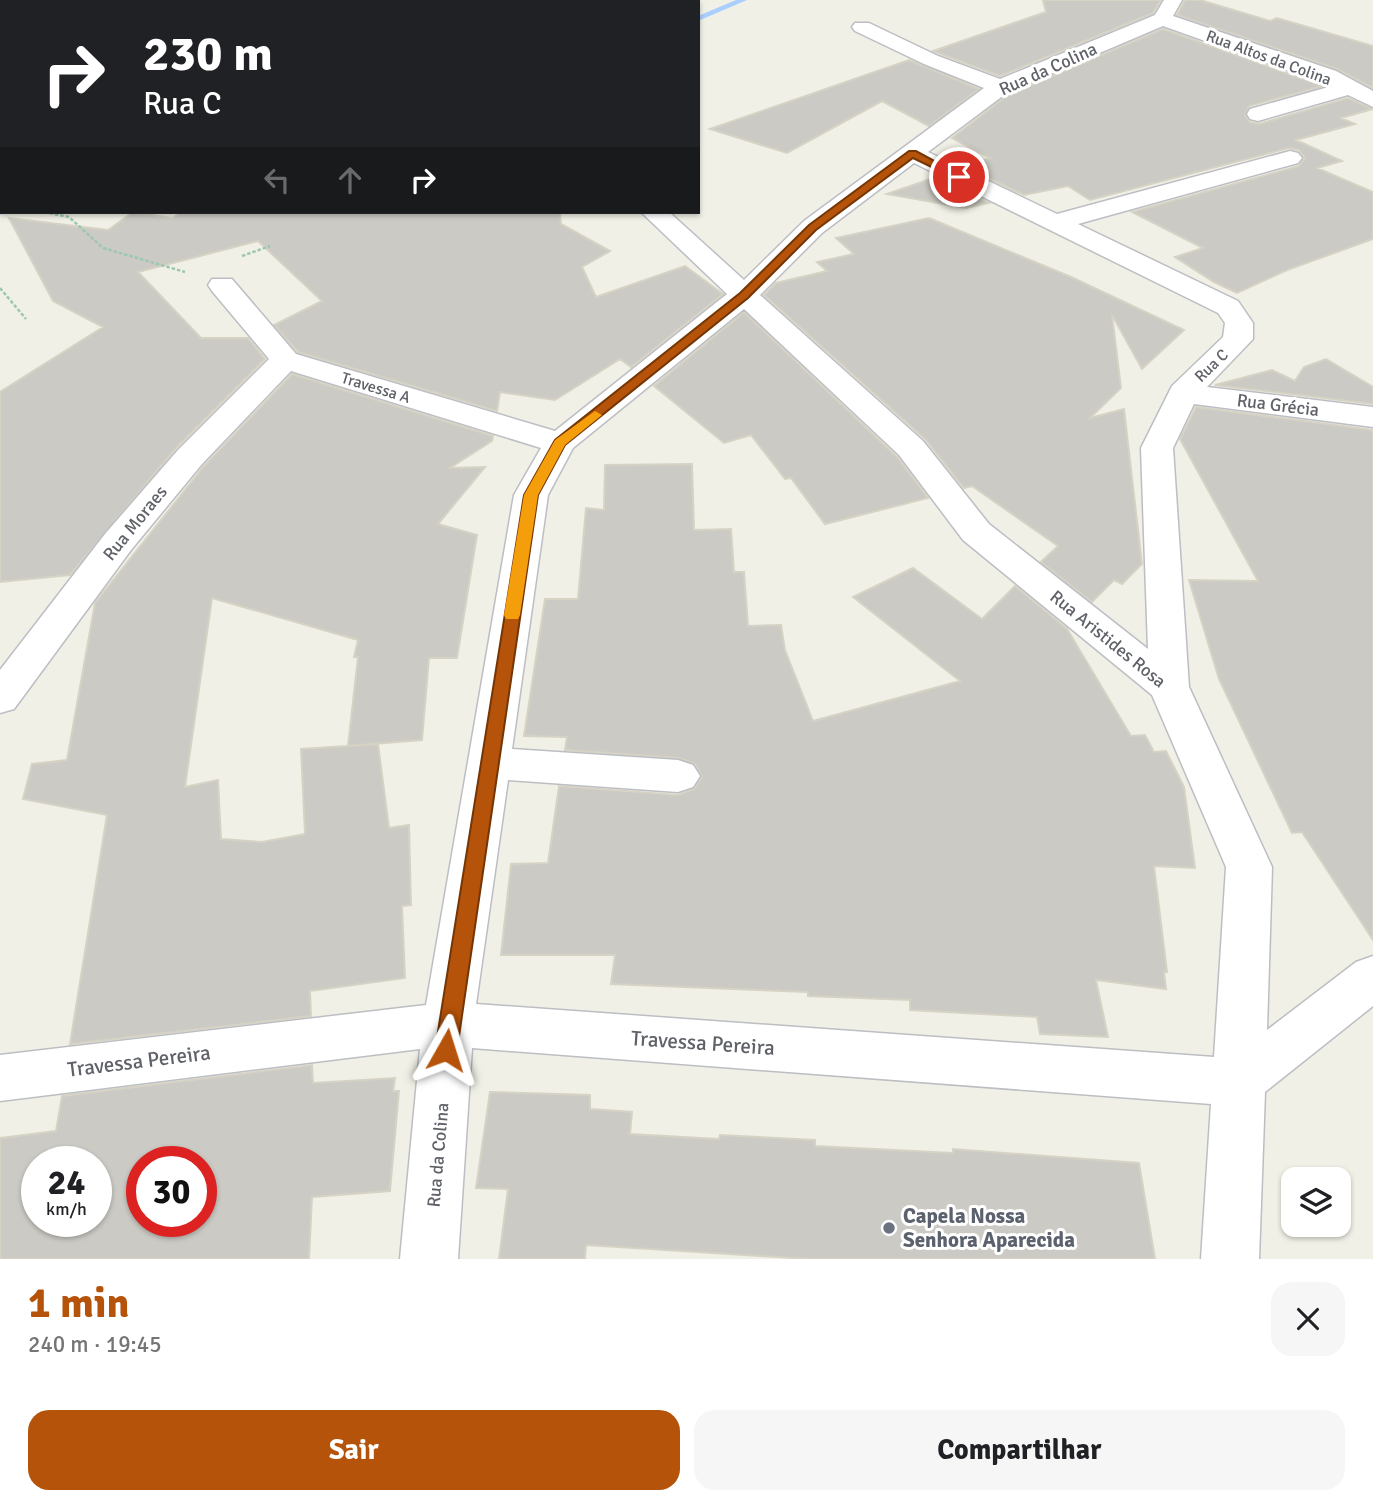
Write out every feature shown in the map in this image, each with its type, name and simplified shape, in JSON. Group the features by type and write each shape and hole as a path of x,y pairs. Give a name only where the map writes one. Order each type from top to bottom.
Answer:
{"street":[{"name":"Rua da Colina","path":"429,1259 448,1024 531,495 560,443 744,295 813,228 1000,87 1168,10"},
{"name":"Rua Altos da Colina","path":"1168,10 1328,76 1373,100"},
{"path":"862,27 931,60 1000,87"},
{"path":"1258,114 1350,88"},
{"name":"Rua C","path":"912,153 1228,307 1239,323 1238,340 1183,393 1157,448 1169,687"},
{"path":"1053,223 1290,158"},
{"name":"Rua Aristides Rosa","path":"656,214 911,448 976,532 1169,687 1250,867 1230,1259"},
{"path":"222,285 285,359"},
{"name":"Travessa A","path":"285,359 560,443"},
{"name":"Rua Moraes","path":"0,699 118,542 190,457 285,359"},
{"name":"Rua Grécia","path":"1183,393 1373,417"},
{"path":"489,763 678,776"},
{"path":"1238,1082 1373,978"},
{"name":"Travessa Pereira","path":"0,1078 448,1024 1238,1082"}],"path":[{"path":"54,214 69,217 103,248 222,285"},
{"path":"0,288 26,318"}],"building":[{"path":"1043,0 1161,0 1153,13 1000,76 933,51 1046,12"},
{"path":"1185,0 1200,0 1270,21 1277,18 1373,46 1373,88 1337,69 1177,15"},
{"path":"1163,29 1323,86 1249,106 1245,115 1249,122 1259,124 1348,98 1373,109 1341,118 1355,124 1296,140 1342,161 1317,168 1373,192 1373,239 1287,270 1237,293 1175,257 1203,248 1132,212 1299,166 1305,158 1299,150 1289,148 1090,200 1068,186 1024,195 965,167 990,158 952,138 1009,94"},
{"path":"909,60 979,89 929,126 882,101 787,153 710,129"},
{"path":"936,177 989,203 966,208 887,194"},
{"path":"130,214 172,218 179,214 560,214 561,224 610,251 582,267 596,297 685,266 723,294 631,367 620,359 555,400 500,392 497,411 298,352 274,325 322,301 258,241 138,272 201,338 248,338 265,359 176,448 70,575 0,582 0,392 103,327 53,301 9,218 108,230"},
{"path":"929,218 1071,277 1184,330 1142,369 1112,315 1121,388 1090,418 1124,409 1142,564 1122,584 1114,580 1092,602 1041,562 1058,546 972,486 964,488 925,439 764,295 776,283 827,271 817,262 854,254 836,238"},
{"path":"744,312 897,457 928,498 825,524 791,478 785,479 751,435 724,443 654,386"},
{"path":"1326,359 1373,387 1373,404 1215,385 1272,370 1295,381 1304,367"},
{"path":"292,374 493,436 492,441 450,468 485,467 438,524 477,535 457,658 429,658 422,740 351,746 378,744 389,828 409,825 411,905 402,906 405,978 310,991 311,1016 70,1044 107,815 23,799 32,764 67,760 95,603 204,466","holes":["212,598 358,640 354,657 358,657 348,746 301,749 305,834 262,842 221,839 218,780 185,787"]},
{"path":"1196,407 1373,430 1373,940 1302,832 1292,833 1219,679 1189,580 1258,581 1180,439"},
{"path":"692,464 694,530 731,529 734,572 744,572 748,626 781,625 785,650 813,721 960,681 853,597 913,568 982,619 1015,586 1067,629 1131,736 1145,735 1154,752 1166,751 1184,787 1195,868 1154,866 1167,972 1164,972 1166,989 1096,980 1108,1037 1040,1034 1037,1017 910,1010 910,1000 808,996 808,992 611,984 615,955 501,955 511,864 548,863 559,786 678,795 694,789 702,777 695,764 679,758 565,750 567,737 524,736 545,599 578,599 586,508 604,510 605,465"},
{"path":"312,1065 313,1083 395,1078 393,1091 399,1091 390,1191 312,1197 309,1259 0,1259 0,1138 56,1131 62,1096"},
{"path":"490,1092 590,1095 590,1109 632,1112 630,1134 719,1139 720,1135 815,1140 815,1146 953,1153 953,1149 1139,1163 1155,1259 809,1259 586,1245 585,1259 499,1259 508,1189 476,1188"}],"waterway":[{"path":"700,18 743,0"}],"slow traffic":[{"path":"512,615 531,495 560,443 595,415"}],"place":[{"name":"Capela Nossa Senhora Aparecida","path":"889,1228"}],"route":[{"path":"446,1050 531,495 560,443 744,295 813,228 912,153 959,177"}]}
